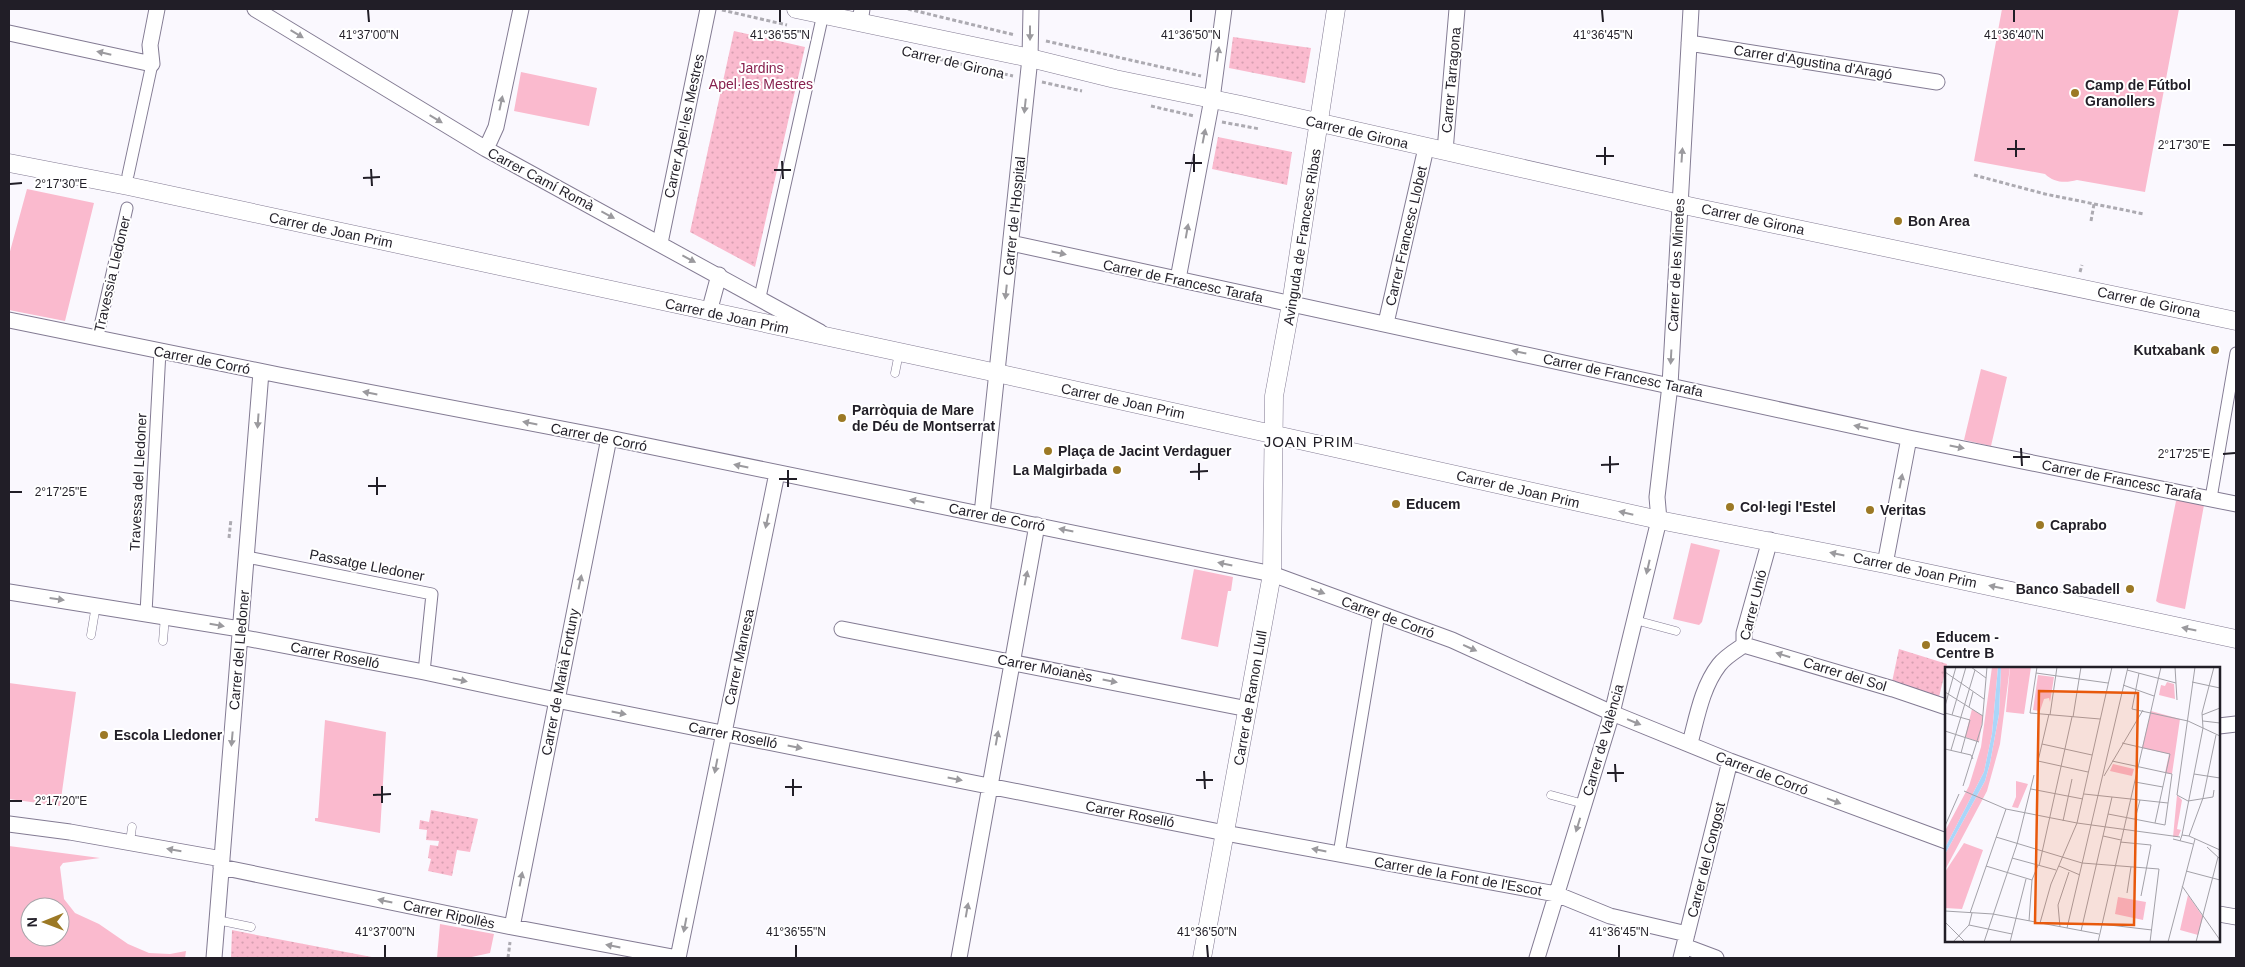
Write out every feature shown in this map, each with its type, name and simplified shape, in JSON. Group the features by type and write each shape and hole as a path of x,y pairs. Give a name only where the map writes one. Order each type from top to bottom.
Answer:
{"street":[{"path":"128,175 152,64 150,45 157,9"},
{"name":"Carrer Camí Romà","path":"256,9 486,149 760,297 832,339"},
{"path":"486,149 496,127 521,9"},
{"name":"Carrer Apel·les Mestres","path":"660,243 714,9"},
{"name":"Carrer de Girona","path":"796,9 823,14 861,15 1115,79 1270,111 1426,148 1679,203 2236,321"},
{"name":"Carrer de l'Hospital","path":"982,514 1028,79 1031,9"},
{"name":"Avinguda de Francesc Ribas","path":"1275,435 1274,396 1320,123 1336,9"},
{"name":"Carrer Tarragona","path":"1446,152 1457,9"},
{"name":"Carrer de les Minetes","path":"1659,520 1657,497 1670,385 1691,9"},
{"path":"1178,280 1200,175 1212,99 1220,10"},
{"path":"760,297 823,14"},
{"path":"9,34 152,64"},
{"name":"Carrer d'Agustina d'Aragó","path":"1689,43 1937,82"},
{"name":"Carrer Francesc Llobet","path":"1386,323 1426,148"},
{"name":"Carrer de Joan Prim","path":"9,163 128,186 832,339 998,373 1659,520 1770,540 2236,639"},
{"name":"Travessia Lledoner","path":"97,339 127,208"},
{"name":"Carrer de Francesc Tarafa","path":"1011,243 1909,438 2236,504"},
{"path":"709,312 719,275"},
{"name":"Carrer de Corró","path":"9,320 261,372 609,438 1272,574 1452,640 1612,713 1690,743 1730,761 1945,841"},
{"name":"Travessa del Lledoner","path":"146,614 160,352"},
{"path":"2211,498 2236,354"},
{"name":"Carrer del Lledoner","path":"214,958 261,372"},
{"name":"Carrer de Ramon Llull","path":"1202,958 1272,574 1275,435"},
{"name":"Carrer de Marià Fortuny","path":"512,927 609,438"},
{"path":"1885,564 1909,438"},
{"name":"Carrer Manresa","path":"678,958 777,473"},
{"name":"Carrer de València","path":"1537,958 1612,713 1659,520"},
{"path":"959,958 1036,525"},
{"name":"Carrer Unió","path":"1690,743 1699,707 1712,676 1719,664 1744,645 1744,633 1770,540"},
{"name":"Passatge Lledoner","path":"247,558 432,594 424,672"},
{"name":"Carrer Roselló","path":"9,592 165,616 556,700 1225,833"},
{"path":"1339,854 1380,614"},
{"name":"Carrer Moianès","path":"842,629 1248,709"},
{"name":"Carrer del Sol","path":"1744,645 1759,648 1945,707"},
{"path":"2220,726 2236,724"},
{"name":"Carrer del Congost","path":"1684,946 1730,761"},
{"name":"Carrer Ripollès","path":"9,824 130,842 512,927 678,958"},
{"name":"Carrer de la Font de l'Escot","path":"1225,833 1556,894 1716,958"},
{"path":"2220,914 2236,917"}],"lane":[{"path":"895,373 899,352"},
{"path":"91,635 96,605"},
{"path":"163,641 165,616"},
{"path":"1635,620 1676,631"},
{"path":"1550,795 1584,804"},
{"path":"130,842 132,827"},
{"path":"217,920 251,927"}],"path":[{"path":"714,9 792,26"},
{"path":"908,9 1214,79"},
{"name":"Carrer de Girona","path":"931,57 1091,93"},
{"path":"1148,105 1260,129 1270,111"},
{"path":"1974,175 2045,194 2144,214"},
{"path":"2091,221 2094,204"}],"green space":[{"name":"Camp de Fútbol Granollers","path":"2002,9 2179,9 2145,192 2077,180 2060,182 2045,174 1974,161"},
{"name":"Jardins Apel·les Mestres","path":"734,31 805,47 755,267 690,232"},
{"path":"1233,37 1311,48 1305,83 1229,68"},
{"path":"521,72 597,88 589,126 514,111"},
{"path":"1218,137 1292,152 1287,185 1212,169"},
{"path":"27,189 94,203 65,321 9,310 9,255"},
{"path":"1981,369 2007,377 1991,446 1964,440"},
{"path":"2176,501 2204,505 2185,609 2156,601"},
{"path":"1691,543 1720,550 1702,622 1699,625 1673,619"},
{"path":"1194,569 1233,577 1231,591 1228,591 1218,647 1181,639"},
{"path":"1899,649 1947,664 1939,697 1892,682"},
{"path":"9,683 76,692 60,806 9,799"},
{"path":"325,720 386,732 380,833 315,821 315,818 318,818"},
{"path":"431,810 478,819 470,852 457,850 452,876 428,871 431,859 428,858 430,845 438,846 439,841 426,840 427,830 419,829 420,820 429,822"},
{"path":"9,846 100,858 63,863 60,867 64,897 20,897 20,947 70,947 70,907 75,913 99,924 128,944 149,953 170,954 186,951 185,958 9,958"},
{"path":"440,924 494,934 490,953 467,958 437,958"},
{"path":"232,930 252,934 377,958 231,958"}],"place":[{"name":"Camp de Fútbol Granollers","path":"2075,93"},
{"name":"Bon Area","path":"1898,221"},
{"name":"Kutxabank","path":"2215,350"},
{"name":"Parròquia de Mare de Déu de Montserrat","path":"842,418"},
{"name":"Plaça de Jacint Verdaguer","path":"1048,451"},
{"name":"La Malgirbada","path":"1117,470"},
{"name":"Educem","path":"1396,504"},
{"name":"Col·legi l'Estel","path":"1730,507"},
{"name":"Veritas","path":"1870,510"},
{"name":"Caprabo","path":"2040,525"},
{"name":"Banco Sabadell","path":"2130,589"},
{"name":"Educem - Centre B","path":"1926,645"},
{"name":"Escola Lledoner","path":"104,735"}],"district":[{"name":"JOAN PRIM","path":"1309,442"}]}
